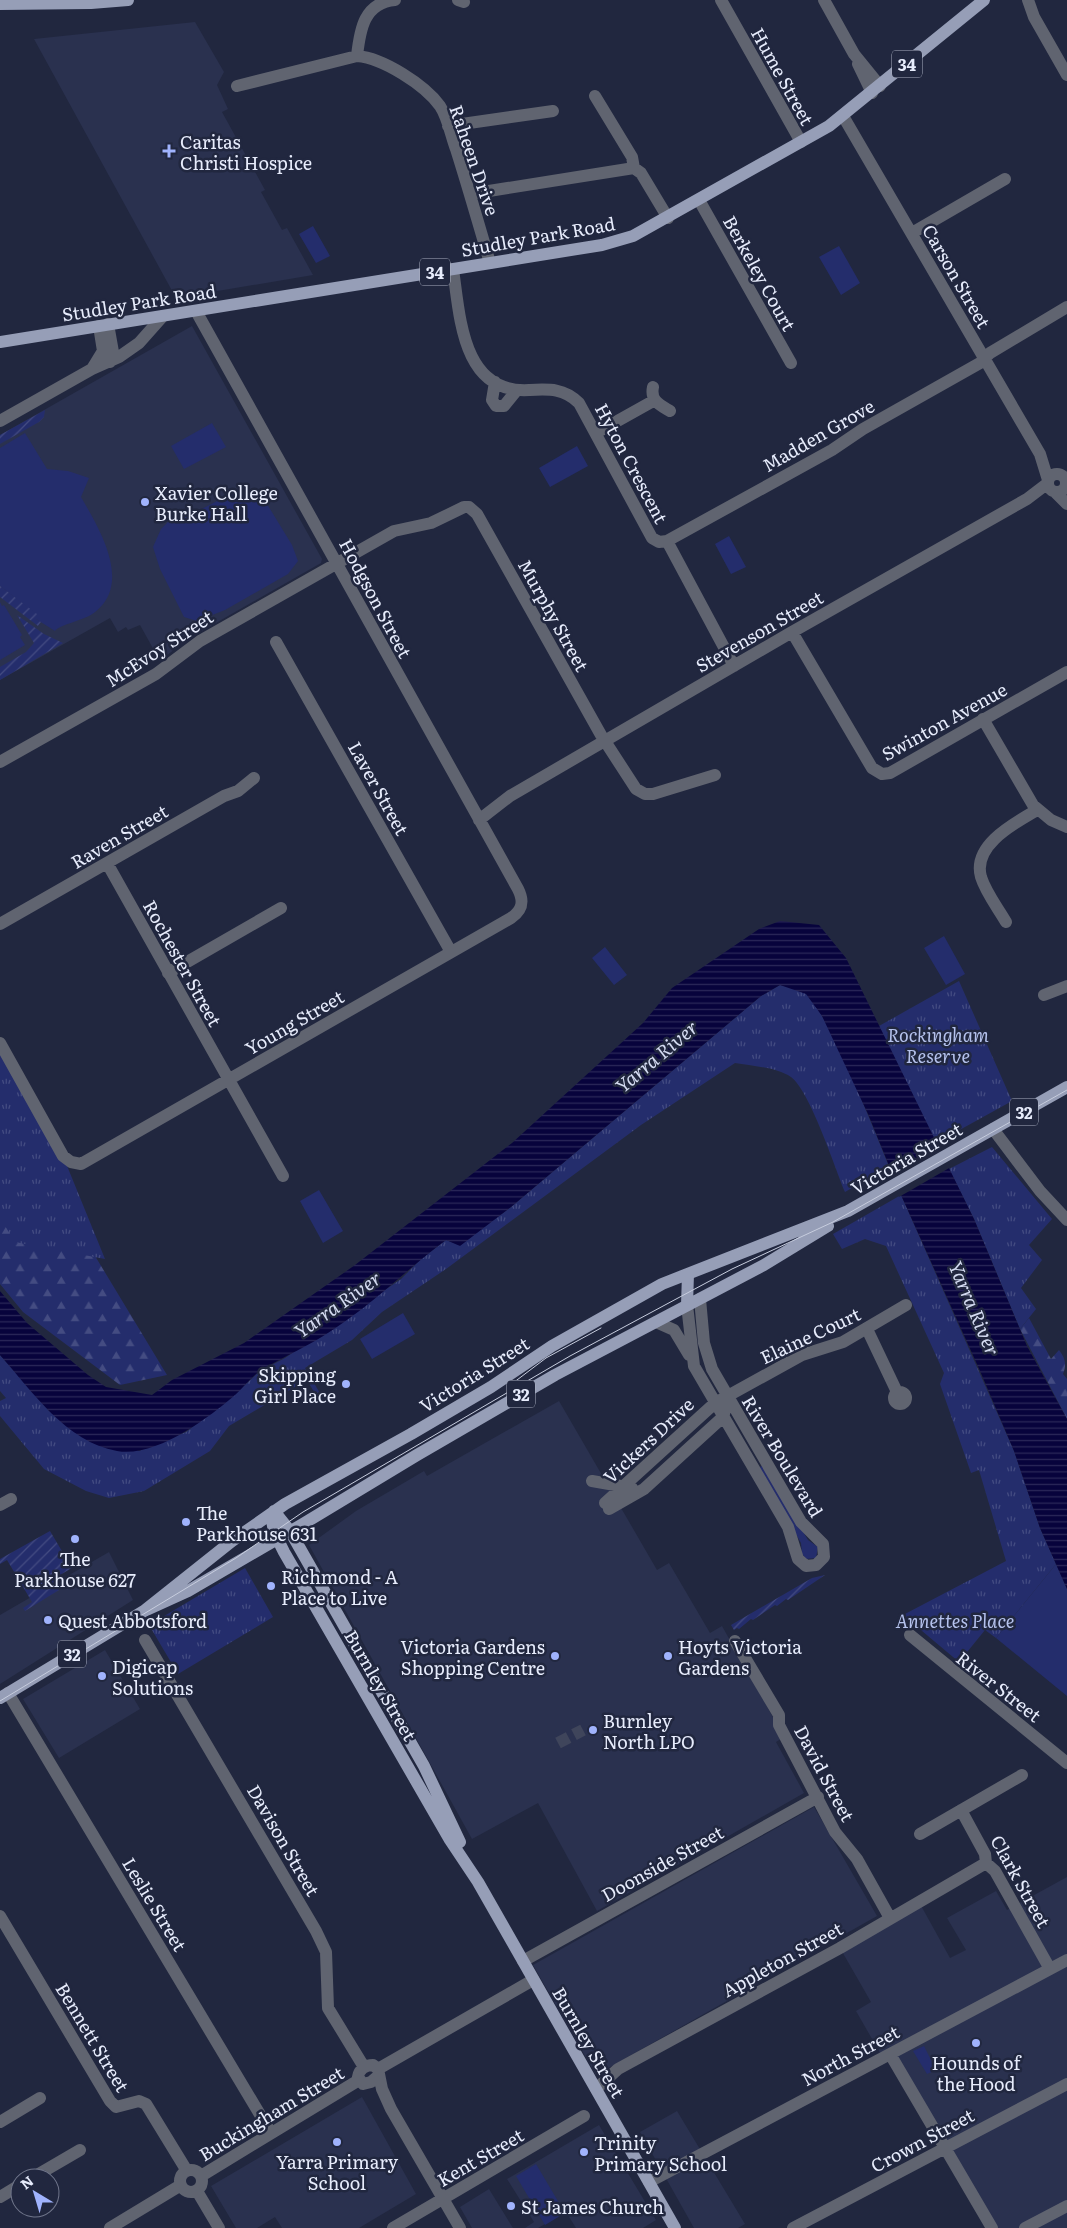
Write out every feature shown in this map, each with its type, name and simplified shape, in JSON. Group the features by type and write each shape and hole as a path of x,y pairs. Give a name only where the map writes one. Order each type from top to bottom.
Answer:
{"main road":[{"path":"0,4 91,3 128,0"},
{"name":"Studley Park Road","path":"0,342 617,241 668,218 842,116 984,0"},
{"name":"32","path":"993,1129 1067,1087"},
{"name":"Victoria Street","path":"4,1695 144,1612 188,1591 555,1375 700,1299 813,1236 848,1211 993,1129"},
{"name":"Victoria Street","path":"144,1612 273,1512 485,1391 552,1346 642,1294 848,1211"},
{"path":"694,1272 700,1299"},
{"path":"688,1305 690,1284 694,1272"},
{"name":"Burnley Street","path":"273,1512 290,1531 424,1766 473,1874"},
{"name":"Burnley Street","path":"273,1512 277,1538 450,1840 473,1874 534,1980 649,2182 672,2227"},
{"path":"349,1666 364,1659"},
{"path":"412,1773 424,1766"}],"street":[{"path":"357,56 363,21 367,14 382,2 395,0"},
{"name":"Hume Street","path":"721,0 800,142"},
{"path":"824,0 854,54 863,77 876,89"},
{"path":"1021,0 1034,17 1067,75"},
{"path":"1028,0 1034,17"},
{"name":"Raheen Drive","path":"237,86 357,56 377,60 421,88 440,107 448,126 490,263"},
{"path":"596,96 632,157 634,168 641,173 668,218"},
{"path":"448,126 553,111"},
{"name":"Carson Street","path":"842,116 1040,454 1060,483 1067,504"},
{"path":"470,194 634,168"},
{"path":"912,233 1005,179"},
{"name":"Berkeley Court","path":"699,200 790,363"},
{"name":"Hyton Crescent","path":"453,269 466,346 480,369 495,382 517,390 550,389 567,393 579,403 652,538 659,542 667,541 734,666"},
{"name":"Madden Grove","path":"667,541 832,450 1067,307"},
{"name":"Hodgson Street","path":"196,310 518,889 522,903"},
{"path":"0,421 92,369 110,362 140,343 163,316"},
{"path":"104,325 113,352 110,362"},
{"path":"92,369 103,351 104,325"},
{"path":"495,382 492,400 496,406 504,406 517,390"},
{"path":"596,432 654,394 670,411"},
{"name":"Stevenson Street","path":"476,815 792,632 1027,499 1060,483"},
{"name":"McEvoy Street","path":"0,762 156,674 200,641 336,562 399,528 425,525 461,507 469,507"},
{"name":"Murphy Street","path":"469,507 480,520 636,789 645,794 658,793 715,775"},
{"name":"Swinton Avenue","path":"792,632 872,768 878,773 890,773 1067,672"},
{"name":"Laver Street","path":"276,642 451,952"},
{"path":"983,719 1037,810 1051,820 1067,827"},
{"name":"Raven Street","path":"0,924 224,796 238,790 254,778"},
{"path":"1006,922 983,882 980,871 982,863 994,840 1037,810"},
{"name":"Rochester Street","path":"107,863 283,1176"},
{"name":"Young Street","path":"0,1043 63,1156 76,1164 86,1161 228,1081 515,915 522,903"},
{"path":"168,973 281,908"},
{"path":"1044,995 1067,986"},
{"path":"993,1129 1040,1191 1067,1220"},
{"name":"River Boulevard","path":"700,1299 706,1355 728,1396 740,1433 755,1458 802,1525 823,1544 824,1555 818,1564 808,1566 800,1562 788,1526 755,1458"},
{"name":"River Boulevard","path":"688,1305 694,1366"},
{"name":"Elaine Court","path":"715,1403 806,1353 839,1344 906,1305"},
{"name":"River Boulevard","path":"656,1322 669,1326 676,1332 723,1417 740,1433"},
{"path":"867,1329 897,1392"},
{"path":"723,1417 728,1396"},
{"name":"Vickers Drive","path":"715,1403 607,1506 643,1490 723,1417"},
{"path":"660,1454 671,1464"},
{"path":"592,1481 634,1488 647,1478 657,1477"},
{"path":"0,1505 11,1499"},
{"name":"River Street","path":"910,1635 1067,1763"},
{"name":"Davison Street","path":"145,1640 316,1930 326,1952 328,2008 364,2067"},
{"name":"David Street","path":"735,1641 779,1715 779,1725 835,1832 857,1859 890,1918"},
{"name":"Leslie Street","path":"4,1695 272,2133"},
{"path":"920,1834 1022,1775"},
{"name":"Doonside Street","path":"523,1961 818,1797"},
{"name":"Clark Street","path":"961,1810 985,1854 986,1863 995,1871 1050,1969"},
{"name":"Appleton Street","path":"596,2089 618,2069 986,1863"},
{"name":"Bennett Street","path":"0,1916 110,2101 116,2107 139,2102 146,2104 187,2171"},
{"name":"North Street","path":"649,2182 1067,1960"},
{"path":"378,2072 534,1980"},
{"path":"890,2054 992,2228"},
{"path":"405,2139 358,2074 364,2067 373,2065 378,2072 385,2098 453,2228"},
{"name":"Buckingham Street","path":"201,2176 378,2072"},
{"name":"Crown Street","path":"793,2228 1067,2084"},
{"path":"0,2122 40,2098"},
{"name":"Kent Street","path":"393,2228 584,2116"},
{"path":"49,2168 80,2150"},
{"path":"187,2171 196,2171 201,2176 202,2186 197,2191 188,2192 181,2185 182,2176 187,2171"},
{"path":"110,2228 181,2185"},
{"path":"197,2191 219,2228"},
{"path":"440,2200 460,2228"},
{"path":"1025,2228 1067,2206"}],"shaded area":[{"name":"Caritas Christi Hospice","path":"195,22 224,72 217,85 228,109 222,112 265,190 261,192 282,230 287,228 313,275 176,298 34,39"},
{"name":"Xavier College Burke Hall","path":"192,326 322,559 321,563 186,640 160,661 140,625 128,630 126,627 118,632 110,618 0,680 0,435"},
{"name":"Victoria Gardens Shopping Centre","path":"559,1401 657,1570 669,1563 710,1633 722,1626 784,1737 776,1742 804,1793 597,1911 538,1803 472,1839 309,1545 356,1511 424,1471 427,1476"},
{"path":"109,1552 133,1600 0,1684 0,1615"},
{"path":"105,1650 140,1709 59,1758 23,1699"},
{"path":"814,1807 877,1916 596,2075 533,1965"},
{"path":"1067,1877 1067,2228 992,2228 891,2054 883,2058 856,2011 871,2002 840,1948 919,1902 950,1958 966,1950 947,1918 996,1891 1007,1910"},
{"name":"Yarra Primary School","path":"362,2097 416,2194 359,2228 282,2228 275,2217 257,2228 236,2228 211,2186"},
{"path":"677,2111 745,2224 738,2228 694,2228 640,2132"},
{"name":"Trinity Primary School","path":"599,2125 656,2220 643,2228 576,2228 566,2212 538,2228 525,2228 534,2222 507,2179"},
{"path":"489,2189 513,2228 472,2228 460,2207"}],"green space":[{"path":"313,226 330,256 316,263 299,234"},
{"path":"839,246 860,283 841,295 819,257"},
{"path":"45,410 44,417 39,422 0,444 0,435"},
{"path":"212,423 226,447 184,469 171,446"},
{"path":"25,433 47,469 68,471 89,478 81,497 97,526 110,558 112,575 110,590 103,604 89,616 55,631 36,619 36,614 0,586 0,448"},
{"path":"577,446 588,466 550,487 539,468"},
{"path":"239,490 267,504 292,545 298,561 288,574 225,610 197,621 184,617 160,569 153,547 161,529 168,522 184,518"},
{"path":"729,536 746,567 731,574 715,544"},
{"path":"0,586 37,614 36,619 41,622 38,626 0,597"},
{"path":"0,602 2,606 4,605 22,635 20,637 25,645 0,660"},
{"path":"17,615 44,634 63,643 0,680 0,667 26,652 34,643"},
{"path":"944,936 965,974 946,985 924,948"},
{"path":"605,947 627,975 614,985 592,958"},
{"name":"Rockingham Reserve","path":"959,981 1012,1101 936,1143 879,1026"},
{"path":"780,985 805,993 814,1003 838,1046 889,1166 845,1192 814,1113 798,1085 791,1077 778,1071 735,1063 641,1125 446,1269 382,1312 352,1340 305,1368 324,1400 320,1402 307,1380 229,1426 210,1451 144,1491 109,1498 86,1491 44,1469 0,1416 0,1401 6,1398 0,1391 0,1355 49,1411 139,1451 186,1432 233,1396 260,1371 285,1358 401,1279 421,1259 446,1240 460,1245 511,1207 761,996"},
{"path":"0,1043 63,1156 105,1259 15,1242 0,1218"},
{"path":"0,1078 89,1246 167,1375 120,1385 23,1312 0,1284"},
{"path":"992,1147 1052,1219 1029,1245 1042,1260 1021,1288 1036,1309 1020,1329 974,1219 949,1169"},
{"path":"319,1190 343,1231 323,1243 300,1201"},
{"name":"Annettes Place","path":"901,1195 1014,1451 1040,1528 1056,1564 996,1638 985,1630 959,1662 903,1615 1006,1561 979,1470 971,1473 940,1384 944,1373 886,1246 865,1239 842,1249 833,1234"},
{"path":"403,1313 415,1334 372,1359 360,1339"},
{"path":"1029,1318 1051,1359 1059,1350 1064,1358 1065,1367 1063,1374 1067,1379 1067,1419 1020,1329"},
{"path":"761,1466 764,1467 808,1540 818,1547 816,1558 806,1559 802,1554 801,1543 759,1470"},
{"path":"50,1531 72,1568 53,1579 59,1590 25,1611 23,1608 32,1602 7,1560 0,1564 0,1559"},
{"path":"1056,1564 1067,1589 1067,1696 996,1638"},
{"path":"245,1568 273,1617 178,1674 149,1625"},
{"path":"825,1575 788,1600 786,1599 777,1606 775,1605 753,1620 751,1619 739,1629 734,1630 731,1625 812,1578"},
{"path":"924,2046 936,2070 927,2074 913,2051"},
{"path":"536,2164 565,2213 545,2225 516,2176"}],"water":[{"name":"Yarra River","path":"780,921 819,925 846,958 974,1219 1027,1346 1067,1419 1067,1589 1040,1528 1014,1451 980,1371 901,1195 868,1114 822,1016 806,994 780,985 761,996 511,1207 460,1246 446,1240 349,1319 325,1335 261,1370 234,1396 210,1415 164,1443 132,1452 117,1451 99,1446 82,1437 51,1413 0,1355 0,1291 27,1323 88,1375 106,1387 152,1395 172,1380 244,1343 355,1265 512,1143 643,1023 672,988 759,929"}],"pier":[{"path":"939,1145 951,1167 899,1197 889,1173"}],"tunnel":[{"path":"558,1743 583,1730"}],"tram line":[{"path":"0,1701 236,1558 303,1512 570,1356 732,1269 833,1222 1067,1090"},
{"path":"513,1383 546,1358 601,1328"}],"place":[{"name":"Caritas Christi Hospice","path":"169,151"},
{"name":"Xavier College Burke Hall","path":"145,502"},
{"name":"Skipping Girl Place","path":"346,1384"},
{"name":"The Parkhouse 631","path":"186,1522"},
{"name":"The Parkhouse 627","path":"75,1539"},
{"name":"Richmond - A Place to Live","path":"271,1586"},
{"name":"Quest Abbotsford","path":"48,1620"},
{"name":"Victoria Gardens Shopping Centre","path":"555,1656"},
{"name":"Hoyts Victoria Gardens","path":"668,1656"},
{"name":"Digicap Solutions","path":"102,1676"},
{"name":"Burnley North LPO","path":"593,1730"},
{"name":"Hounds of the Hood","path":"976,2043"},
{"name":"Yarra Primary School","path":"337,2142"},
{"name":"Trinity Primary School","path":"584,2152"},
{"name":"St James Church","path":"511,2206"}]}
